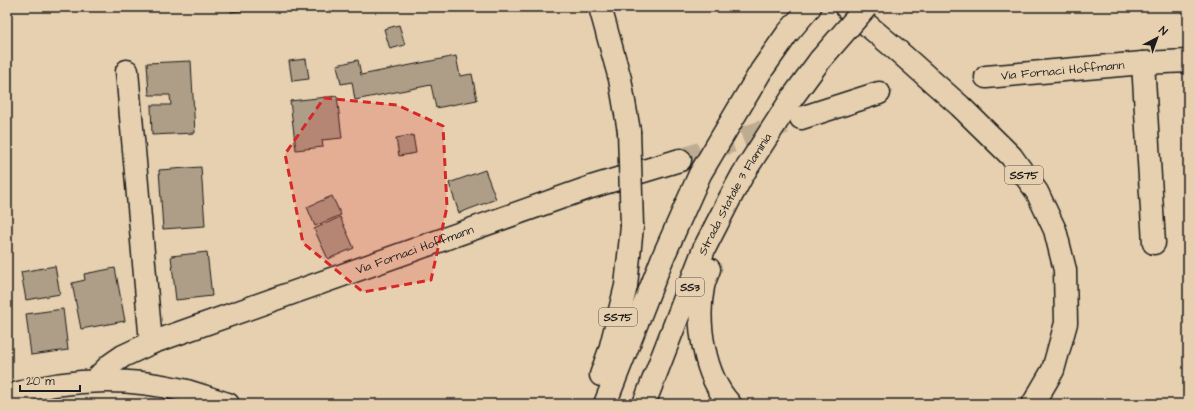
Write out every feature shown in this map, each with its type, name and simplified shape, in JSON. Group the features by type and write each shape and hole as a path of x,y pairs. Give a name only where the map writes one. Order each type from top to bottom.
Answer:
{"main road":[{"name":"SS75","path":"590,404 610,350 626,286 632,226 629,131 620,79 600,7"},
{"path":"605,404 663,257 700,174 761,72 787,34 810,7"},
{"name":"SS75","path":"846,7 960,106 1011,156 1037,192 1055,230 1066,270 1066,323 1053,370 1032,404"},
{"name":"Strada Statale 3 Flaminia","path":"644,404 704,249 743,174 792,98 820,60 866,7"},
{"name":"Via Fornaci Hoffmann","path":"986,77 1143,63 1188,61"},
{"path":"1143,63 1154,243"},
{"path":"127,71 151,343"},
{"path":"801,118 879,93"},
{"name":"Via Fornaci Hoffmann","path":"94,381 110,365 123,356 151,343 591,187 680,160"},
{"path":"730,404 723,397 707,362 700,320 703,286 736,206 743,174"},
{"path":"7,396 51,385 94,381 120,381 187,391 228,404"}],"highlighted area":[{"path":"324,98 397,105 443,126 447,207 431,280 363,292 303,243 285,154"}],"building":[{"path":"230,7 266,7 267,8 231,12"},
{"path":"399,25 405,45 390,49 384,29"},
{"path":"456,56 460,76 472,74 477,100 436,108 431,85 355,100 352,82 341,84 337,65 358,60 361,75"},
{"path":"306,59 309,79 292,81 289,61"},
{"path":"191,61 195,133 152,135 151,105 171,105 170,95 149,95 147,63"},
{"path":"337,96 342,138 322,140 323,147 296,150 290,101"},
{"path":"413,135 416,153 399,156 396,138"},
{"path":"201,167 205,226 163,229 159,170"},
{"path":"485,170 496,199 459,213 449,183"},
{"path":"332,196 341,215 315,226 307,207"},
{"path":"340,217 354,248 328,259 314,229"},
{"path":"207,252 212,296 176,300 171,256"},
{"path":"55,266 60,294 26,300 21,272"},
{"path":"115,268 125,321 81,329 72,283 85,280 84,274"},
{"path":"63,309 68,350 31,355 26,314"}],"tunnel":[{"path":"680,160 785,123"}]}
